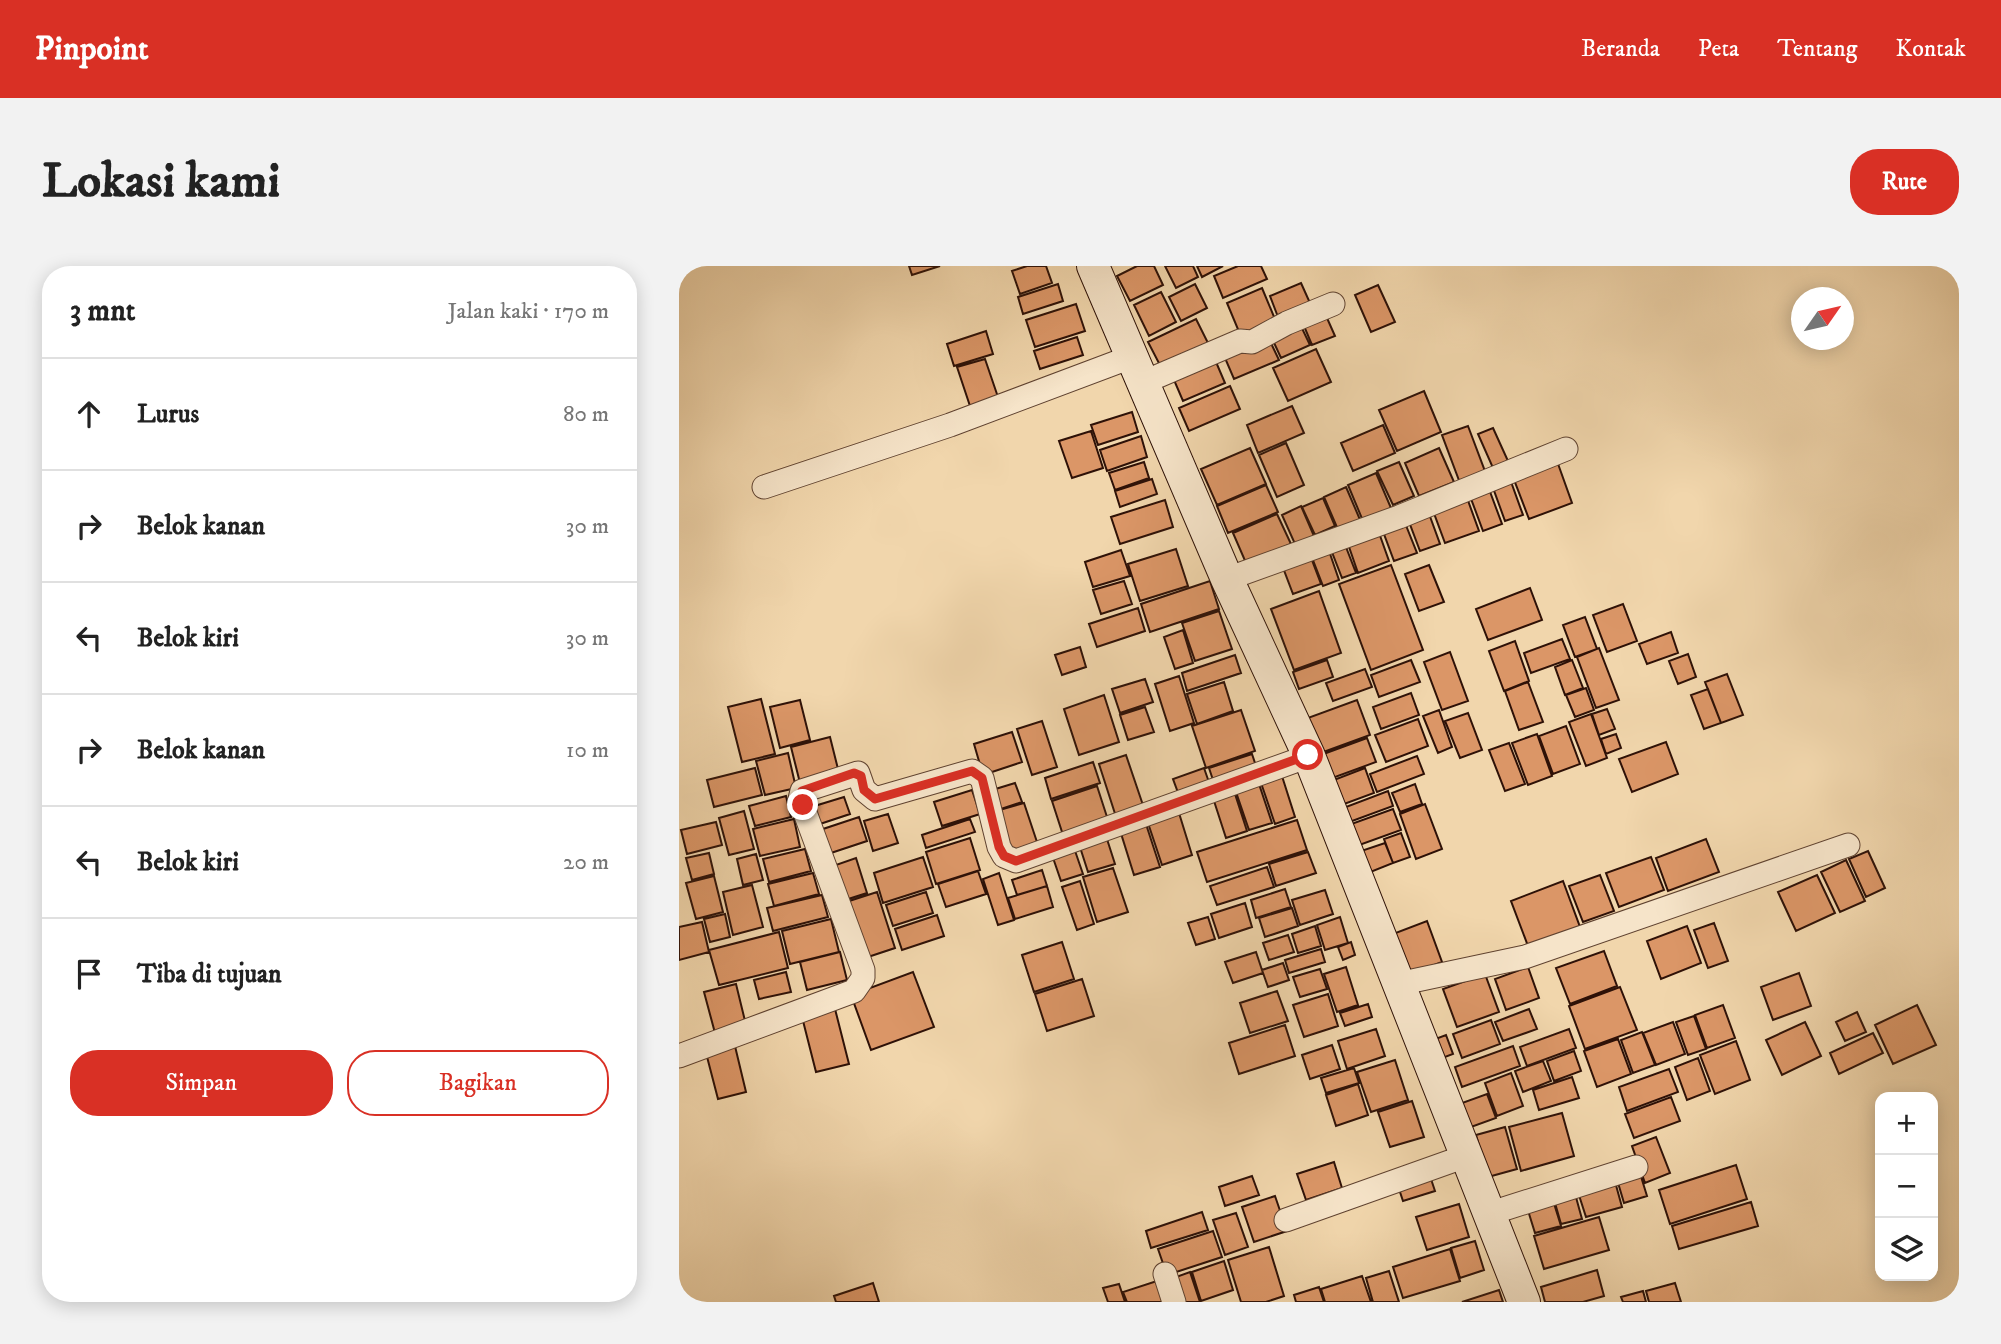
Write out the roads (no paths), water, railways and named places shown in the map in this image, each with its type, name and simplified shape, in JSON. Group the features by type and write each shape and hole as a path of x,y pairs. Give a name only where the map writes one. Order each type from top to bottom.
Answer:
{"street":[{"path":"1093,266 1227,579 1308,755 1524,1302"},
{"path":"764,486 950,425 1240,341 1252,342 1287,323 1333,304"},
{"path":"1227,579 1399,517 1566,449"},
{"path":"679,1056 854,991 863,978 863,970 800,799 802,791 857,773 864,790 875,799 972,771 982,778 999,847 1004,856 1016,861 1308,755"},
{"path":"1398,984 1525,957 1848,845"},
{"path":"1286,1220 1466,1156"},
{"path":"1488,1214 1636,1167"},
{"path":"1165,1274 1174,1302"}]}
